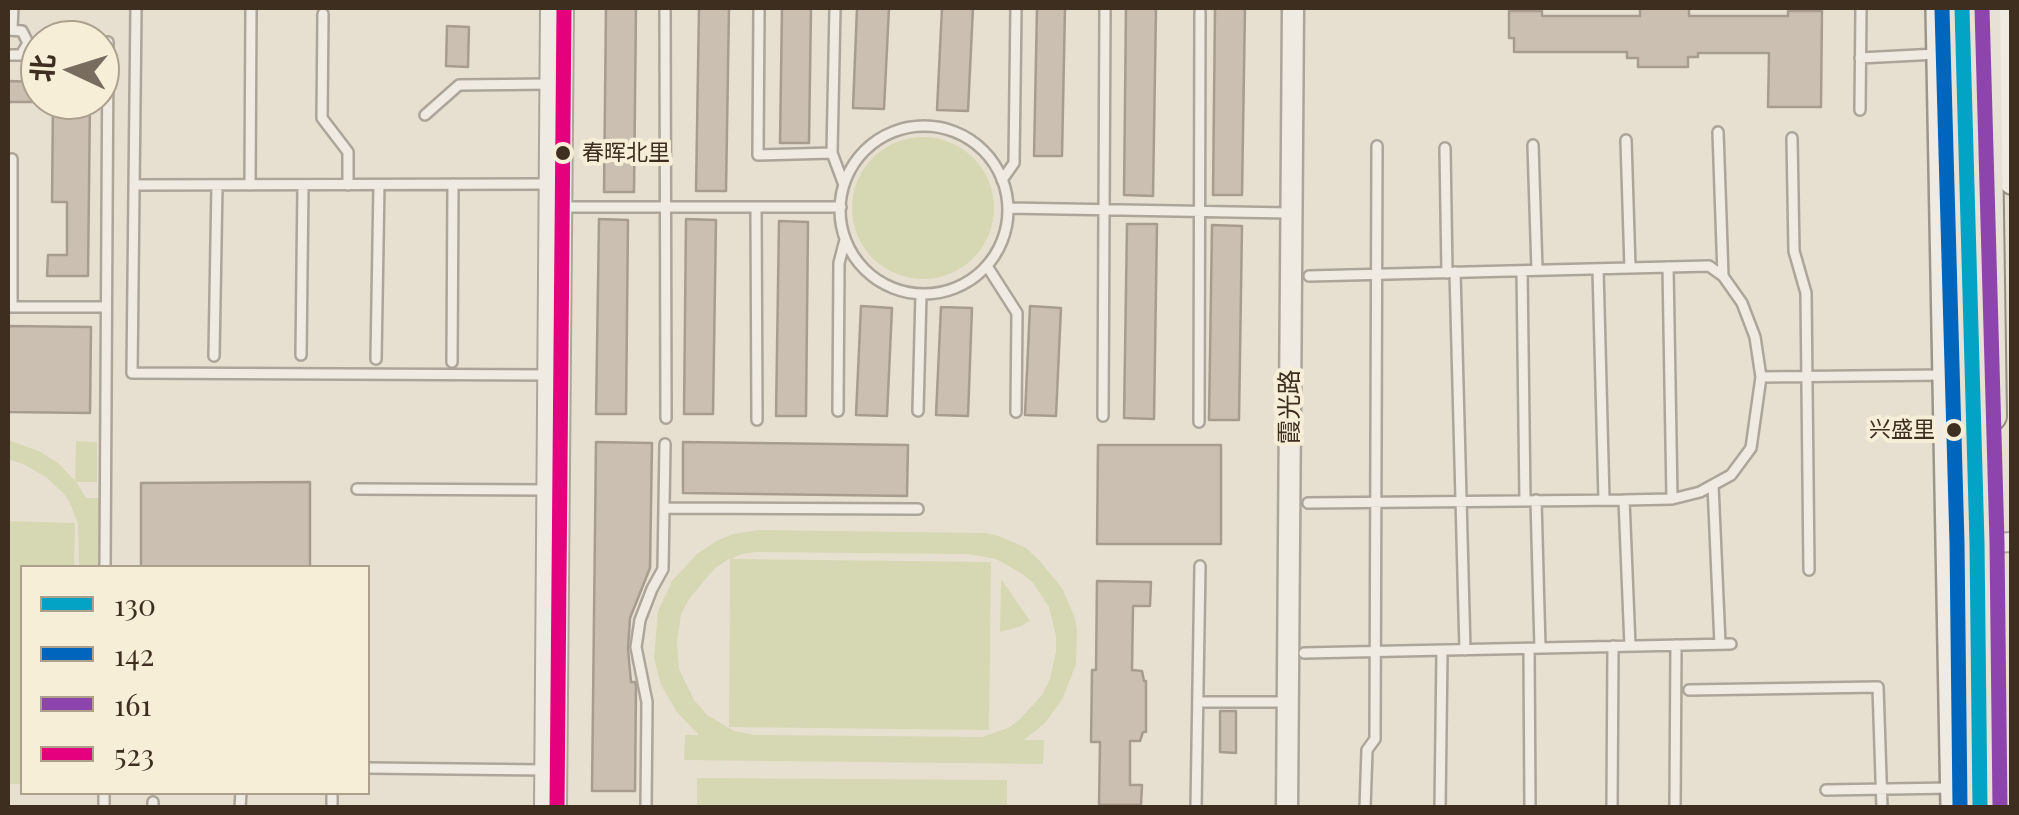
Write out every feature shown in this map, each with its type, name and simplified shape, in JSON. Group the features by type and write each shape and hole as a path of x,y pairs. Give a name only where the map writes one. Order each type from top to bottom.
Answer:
{"main road":[{"path":"1939,8 1947,375 1973,800"},
{"path":"1962,8 1977,544 1973,800"},
{"path":"1973,800 2003,542 1986,8"},
{"path":"2006,8 2012,181"}],"street":[{"path":"550,8 556,84 551,770 557,808"},
{"path":"556,84 564,8"},
{"name":"霞光路","path":"1281,8 1286,213"},
{"name":"霞光路","path":"1286,808 1282,702 1286,213 1294,8"},
{"name":"霞光路","path":"1276,808 1282,702"},
{"path":"544,808 551,770"}],"lane":[{"path":"10,29 13,8"},
{"path":"136,8 132,374 554,375"},
{"path":"250,185 251,8"},
{"path":"665,8 666,418"},
{"path":"759,8 758,155 832,153"},
{"path":"835,8 832,153 844,184"},
{"path":"1002,180 1014,163 1016,8"},
{"path":"1103,416 1105,8"},
{"path":"1860,8 1860,110"},
{"path":"1200,12 1200,422"},
{"path":"323,14 322,118 348,152 348,185"},
{"path":"1860,58 1940,54"},
{"path":"424,115 458,85 556,84"},
{"path":"104,565 107,120"},
{"path":"838,411 839,263 845,240 841,207 844,184 856,161 875,142 899,130 926,126 952,131 975,143 994,163 1002,180 1008,208 1002,242 987,266 965,284 938,294 908,294 882,283 860,264 845,240"},
{"path":"1718,132 1723,276"},
{"path":"1792,138 1794,251 1806,294 1809,570"},
{"path":"1626,140 1630,268"},
{"path":"1533,145 1538,270"},
{"path":"1365,808 1367,750 1375,739 1377,146"},
{"path":"1445,148 1462,501 1464,650"},
{"path":"12,159 10,307 105,307"},
{"path":"376,359 379,184"},
{"path":"452,362 453,184"},
{"path":"134,185 555,184"},
{"path":"214,356 217,185"},
{"path":"301,355 302,185"},
{"path":"555,207 841,207"},
{"path":"756,207 757,420"},
{"path":"1008,208 1286,213"},
{"path":"987,266 1017,313 1016,412"},
{"path":"1308,276 1708,266 1723,276 1742,303 1754,337 1761,378 1750,448 1731,475 1700,492 1672,499 1308,503"},
{"path":"1668,267 1672,499"},
{"path":"1598,269 1604,500"},
{"path":"1522,270 1534,648 1530,808"},
{"path":"918,411 920,294"},
{"path":"1761,378 1947,375"},
{"path":"646,808 647,702 636,647 640,620 663,569 665,444"},
{"path":"1304,653 1726,644 1713,485"},
{"path":"358,489 553,490"},
{"path":"1624,500 1630,646"},
{"path":"665,508 918,509"},
{"path":"1196,808 1200,566"},
{"path":"1675,808 1676,645"},
{"path":"1612,808 1613,646"},
{"path":"1440,808 1442,651"},
{"path":"1689,690 1878,686 1882,808"},
{"path":"1198,702 1282,702"},
{"path":"370,768 551,770"},
{"path":"1826,790 1882,790 1973,800"},
{"path":"332,796 332,808"}],"green space":[{"path":"923,137 950,142 973,158 989,181 994,208 989,235 973,258 950,274 923,279 896,274 873,258 857,235 852,208 857,181 873,158 896,142"},
{"path":"8,440 39,451 75,481 76,441 97,442 97,482 76,482 86,498 99,498 98,565 79,565 78,524 64,494 46,477 8,459"},
{"path":"8,521 75,523 74,565 20,565 20,784 8,784"},
{"path":"759,530 985,533 1026,548 1062,588 1077,631 1076,664 1062,700 1044,724 1024,740 1044,740 1043,764 684,760 685,735 699,735 677,712 661,685 654,658 658,611 672,581 697,554 733,534","holes":["756,552 968,554 996,559 1033,583 1049,607 1056,636 1050,679 1042,695 1008,728 982,737 755,735 734,731 707,715 694,700 679,669 681,614 714,569 730,558 729,727 989,730 991,562 731,559"]},
{"path":"1001,579 1030,621 1000,632"},
{"path":"697,778 1007,780 1007,807 697,805"}],"building":[{"path":"606,8 636,8 634,192 604,192"},
{"path":"699,8 729,8 726,191 696,191"},
{"path":"782,8 811,8 809,143 780,143"},
{"path":"857,8 889,8 884,109 853,108"},
{"path":"942,8 973,8 968,111 937,110"},
{"path":"1037,8 1065,8 1062,156 1034,156"},
{"path":"1126,8 1156,8 1153,196 1124,195"},
{"path":"1215,8 1245,8 1242,195 1213,195"},
{"path":"1640,8 1689,8 1689,16 1788,16 1788,11 1822,11 1821,107 1768,107 1769,53 1698,53 1698,57 1688,57 1688,67 1638,67 1638,58 1627,58 1627,52 1514,52 1514,38 1509,38 1509,11 1542,11 1542,16 1640,16"},
{"path":"447,26 469,27 468,67 446,66"},
{"path":"8,81 20,81 20,102 8,102"},
{"path":"53,120 90,120 88,276 47,276 48,255 67,255 67,202 52,202"},
{"path":"599,219 628,220 626,414 596,414"},
{"path":"686,219 716,220 713,414 684,414"},
{"path":"779,221 808,222 806,416 776,416"},
{"path":"1127,224 1157,224 1154,419 1124,418"},
{"path":"1212,225 1242,226 1239,420 1209,420"},
{"path":"861,306 892,308 887,416 856,415"},
{"path":"1030,306 1061,308 1056,416 1025,415"},
{"path":"941,307 972,308 968,416 936,415"},
{"path":"8,326 91,327 90,413 8,412"},
{"path":"596,442 652,443 650,568 630,618 628,649 631,682 636,686 635,791 592,791"},
{"path":"683,442 908,445 907,496 683,493"},
{"path":"1098,445 1221,445 1221,544 1097,544"},
{"path":"310,482 310,565 141,565 141,483"},
{"path":"1097,581 1151,582 1150,606 1133,606 1132,670 1142,671 1146,681 1146,732 1140,741 1130,741 1130,785 1142,785 1141,805 1099,805 1100,742 1091,742"},
{"path":"1220,711 1236,711 1236,753 1220,752"}],"transit line":[{"name":"523","path":"557,808 564,8"},
{"name":"130","path":"1962,8 1980,808"},
{"name":"161","path":"1982,8 2000,808"},
{"name":"142","path":"1942,9 1960,808"}],"place":[{"name":"春晖北里","path":"563,153"},
{"name":"兴盛里","path":"1954,430"}]}
